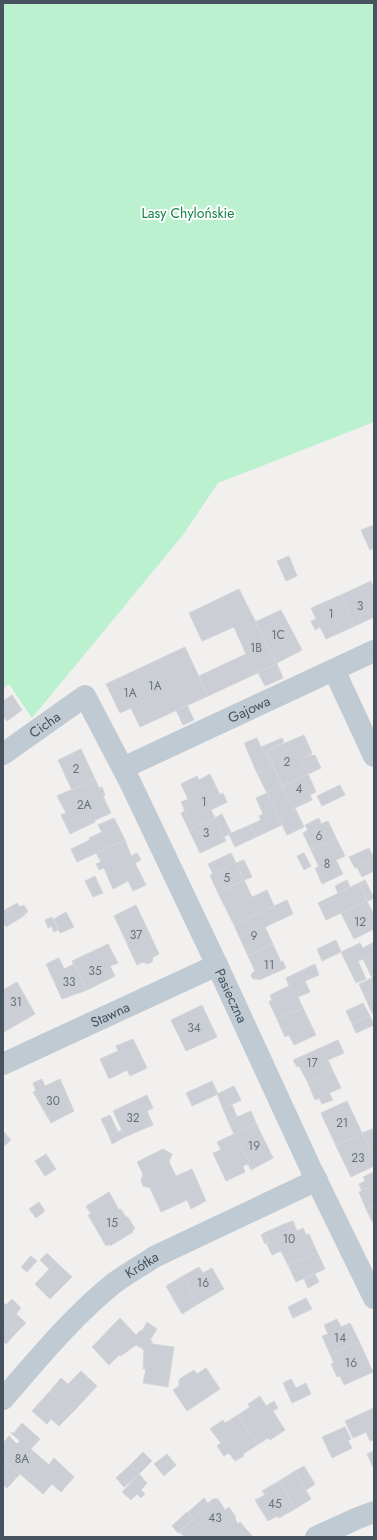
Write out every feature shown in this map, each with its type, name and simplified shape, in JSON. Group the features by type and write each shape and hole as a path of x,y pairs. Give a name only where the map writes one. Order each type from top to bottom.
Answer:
{"street":[{"name":"Gajowa","path":"123,768 374,651"},
{"path":"334,670 374,756"},
{"name":"Pasieczna","path":"85,696 123,768 218,965 317,1180 374,1298"},
{"name":"Cicha","path":"3,754 85,696"},
{"name":"Stawna","path":"3,1064 218,965"},
{"name":"Krótka","path":"3,1399 64,1328 98,1297 120,1280 154,1257 317,1180"},
{"path":"316,1537 374,1512"}],"green space":[{"name":"Lasy Chylońskie","path":"3,3 374,3 374,422 218,483 183,535 32,718 9,684 3,688"}],"building":[{"path":"374,525 374,548 370,550 361,530"},
{"path":"289,556 297,576 286,581 277,561"},
{"path":"371,581 374,589 374,617 355,626 341,595"},
{"path":"239,589 277,664 208,696 199,676 246,654 234,627 202,641 189,613"},
{"path":"341,595 355,626 326,639 320,627 315,630 311,621 316,619 311,608"},
{"path":"281,610 302,650 277,663 255,622"},
{"path":"185,647 208,696 140,727 131,708 120,713 106,684"},
{"path":"277,664 283,678 265,686 258,673"},
{"path":"12,695 22,710 7,721 3,716 3,701"},
{"path":"187,705 194,720 183,725 176,710"},
{"path":"304,735 312,753 301,759 308,774 282,786 266,751"},
{"path":"257,738 264,755 268,754 273,765 257,773 244,743"},
{"path":"282,738 284,742 266,751 268,754 264,755 261,747"},
{"path":"81,749 95,779 72,790 58,760"},
{"path":"311,754 312,756 315,755 321,768 308,774 301,759"},
{"path":"273,765 282,786 267,793 257,773"},
{"path":"210,774 220,795 223,793 227,802 211,810 215,818 189,830 181,813 185,811 181,802 188,799 181,784 197,776 199,780"},
{"path":"308,774 316,792 310,795 312,800 293,809 282,786"},
{"path":"95,779 99,788 102,787 105,795 103,796 111,813 70,834 61,815 66,813 57,796"},
{"path":"340,785 345,795 322,806 317,796"},
{"path":"282,786 304,827 287,835 267,793"},
{"path":"267,793 282,825 256,837 250,825 261,820 259,816 263,814 256,798"},
{"path":"222,814 231,833 224,837 215,818"},
{"path":"114,818 125,840 77,862 71,849 90,840 89,838 102,832 98,825"},
{"path":"215,818 226,841 200,853 189,830"},
{"path":"319,818 321,824 328,821 336,838 311,850 303,833 308,830 305,825"},
{"path":"250,825 256,837 235,847 229,834"},
{"path":"336,838 345,856 336,860 343,874 322,884 315,868 319,867 311,850"},
{"path":"125,840 131,856 137,853 141,860 135,863 146,885 133,891 128,881 113,889 104,868 99,870 96,864 101,862 96,853"},
{"path":"369,848 374,858 355,868 349,857"},
{"path":"231,853 236,863 213,874 208,864"},
{"path":"304,853 311,866 304,870 297,856"},
{"path":"374,858 374,871 362,877 357,867"},
{"path":"244,860 252,877 244,880 236,863"},
{"path":"236,863 244,880 218,893 210,875"},
{"path":"95,876 103,893 93,897 85,881"},
{"path":"244,880 252,897 267,890 274,906 234,925 218,893"},
{"path":"347,880 350,887 338,893 335,886"},
{"path":"365,880 374,898 368,901 359,883"},
{"path":"359,883 367,901 326,920 318,903"},
{"path":"287,900 293,914 265,927 273,944 248,956 234,925"},
{"path":"367,901 374,915 374,929 354,939 341,913"},
{"path":"17,903 20,907 24,905 28,912 6,927 3,922 3,911"},
{"path":"136,905 159,954 153,957 152,962 147,964 143,962 137,965 114,916"},
{"path":"66,912 74,927 60,933 54,919"},
{"path":"52,917 58,930 54,932 51,926 48,928 45,920"},
{"path":"336,940 341,952 322,961 317,949"},
{"path":"374,942 374,975 371,976 363,959 358,961 366,979 356,983 341,952 360,943 363,948"},
{"path":"108,944 118,963 110,966 115,976 87,990 72,961"},
{"path":"273,944 281,962 283,961 286,968 259,980 253,979 251,976 255,971 248,956"},
{"path":"59,958 64,969 74,964 87,990 62,999 46,964"},
{"path":"315,964 319,975 305,981 310,992 298,997 303,1008 277,1019 269,1002 272,1000 270,995 289,986 286,978"},
{"path":"374,975 374,1012 372,1013 359,984 372,978 371,977"},
{"path":"17,982 35,1014 4,1032 3,990"},
{"path":"363,1003 370,1016 352,1024 346,1011"},
{"path":"202,1005 217,1037 186,1051 171,1020"},
{"path":"303,1008 316,1035 294,1045 289,1035 285,1037 277,1019"},
{"path":"370,1016 374,1025 356,1033 352,1024"},
{"path":"133,1039 147,1068 130,1076 127,1070 109,1079 100,1059 118,1051 116,1046"},
{"path":"338,1040 344,1053 328,1060 333,1071 308,1083 299,1066 297,1067 293,1060"},
{"path":"333,1071 341,1088 329,1093 333,1100 322,1104 319,1098 315,1100 308,1083"},
{"path":"42,1079 45,1086 60,1079 74,1111 51,1123 33,1092 36,1091 33,1083"},
{"path":"212,1081 218,1094 192,1106 186,1093"},
{"path":"234,1086 241,1100 223,1109 217,1094"},
{"path":"147,1095 153,1108 147,1111 153,1125 125,1137 113,1111"},
{"path":"347,1101 362,1133 336,1146 321,1113"},
{"path":"232,1105 237,1117 228,1121 223,1109"},
{"path":"251,1111 256,1123 234,1134 228,1121"},
{"path":"110,1115 118,1132 109,1136 101,1119"},
{"path":"256,1123 273,1158 253,1169 234,1134"},
{"path":"372,1129 374,1134 374,1147 370,1149 362,1133"},
{"path":"122,1130 125,1137 112,1144 109,1136"},
{"path":"3,1131 11,1140 3,1147"},
{"path":"362,1133 370,1149 374,1147 374,1166 351,1177 336,1146"},
{"path":"234,1134 253,1169 251,1170 248,1164 243,1166 245,1172 226,1181 213,1153 221,1150 217,1142"},
{"path":"163,1149 172,1154 169,1162 176,1176 192,1169 206,1201 191,1209 187,1200 161,1212 150,1188 143,1186 141,1181 143,1174 137,1162"},
{"path":"46,1154 56,1169 45,1176 35,1161"},
{"path":"374,1172 374,1185 362,1191 359,1184 365,1181 363,1177"},
{"path":"374,1185 374,1206 366,1209 359,1192"},
{"path":"109,1192 119,1210 121,1209 126,1217 128,1217 135,1229 132,1230 133,1232 110,1246 110,1244 106,1246 88,1215 91,1214 86,1206"},
{"path":"39,1202 45,1211 36,1218 29,1209"},
{"path":"374,1206 374,1225 366,1209"},
{"path":"293,1221 297,1231 303,1228 306,1235 309,1234 317,1252 288,1265 281,1251 272,1255 267,1244 269,1243 264,1233"},
{"path":"264,1233 269,1243 265,1244 261,1235"},
{"path":"317,1252 325,1269 296,1282 288,1265"},
{"path":"47,1253 56,1262 49,1269 40,1260"},
{"path":"31,1256 37,1261 27,1272 21,1267"},
{"path":"56,1262 72,1277 50,1299 35,1284"},
{"path":"199,1267 203,1273 212,1268 224,1289 198,1304 183,1276"},
{"path":"315,1274 319,1282 308,1288 304,1279"},
{"path":"183,1276 198,1304 182,1314 166,1286"},
{"path":"306,1298 312,1309 293,1318 288,1307"},
{"path":"12,1299 21,1308 16,1314 6,1305"},
{"path":"3,1302 26,1323 16,1333 3,1322"},
{"path":"120,1318 136,1335 141,1330 142,1331 147,1322 157,1329 150,1340 152,1341 152,1344 174,1347 168,1387 143,1383 146,1369 143,1369 144,1350 136,1345 121,1356 119,1355 109,1365 92,1347"},
{"path":"337,1319 341,1327 350,1323 359,1341 330,1354 322,1336 328,1334 324,1325"},
{"path":"3,1322 16,1333 6,1344 3,1341"},
{"path":"359,1341 373,1372 344,1385 340,1376 337,1377 331,1364 334,1363 330,1354"},
{"path":"206,1368 220,1389 187,1411 173,1390 179,1386 179,1380 181,1378 194,1370 197,1374"},
{"path":"81,1371 97,1386 73,1412 50,1391 61,1378 68,1384"},
{"path":"291,1379 296,1388 306,1383 311,1394 292,1403 283,1383"},
{"path":"50,1391 73,1412 59,1426 51,1419 47,1424 32,1411"},
{"path":"260,1396 266,1406 274,1401 278,1408 273,1411 285,1430 270,1440 268,1438 257,1445 238,1415 250,1407 248,1404"},
{"path":"374,1408 374,1440 370,1441 366,1432 353,1438 345,1421"},
{"path":"238,1415 257,1445 243,1454 244,1456 235,1461 229,1453 224,1456 217,1446 221,1443 210,1429 223,1420 225,1423"},
{"path":"22,1423 40,1439 31,1449 49,1465 54,1458 74,1477 61,1492 52,1484 43,1494 3,1459 3,1443 9,1436 17,1444 20,1441 11,1433 12,1432 13,1434"},
{"path":"345,1427 351,1439 348,1441 352,1448 332,1458 322,1437"},
{"path":"374,1451 374,1469 367,1454"},
{"path":"143,1452 152,1461 139,1474 130,1465"},
{"path":"167,1454 176,1465 164,1476 154,1464"},
{"path":"3,1459 20,1474 7,1488 3,1485"},
{"path":"130,1465 139,1474 124,1487 116,1478"},
{"path":"304,1466 315,1484 306,1490 295,1471"},
{"path":"295,1471 311,1499 295,1509 279,1481"},
{"path":"139,1474 147,1483 141,1490 145,1494 141,1498 137,1494 131,1500 122,1492"},
{"path":"279,1481 295,1509 279,1518 277,1516 268,1521 255,1500 265,1495 262,1491"},
{"path":"204,1498 209,1505 194,1519 188,1512"},
{"path":"213,1499 218,1499 225,1510 229,1507 238,1524 240,1522 253,1537 211,1537 194,1519 209,1505 208,1503"},
{"path":"187,1512 194,1519 178,1533 172,1526"},
{"path":"194,1519 211,1537 185,1537 179,1532"}]}
